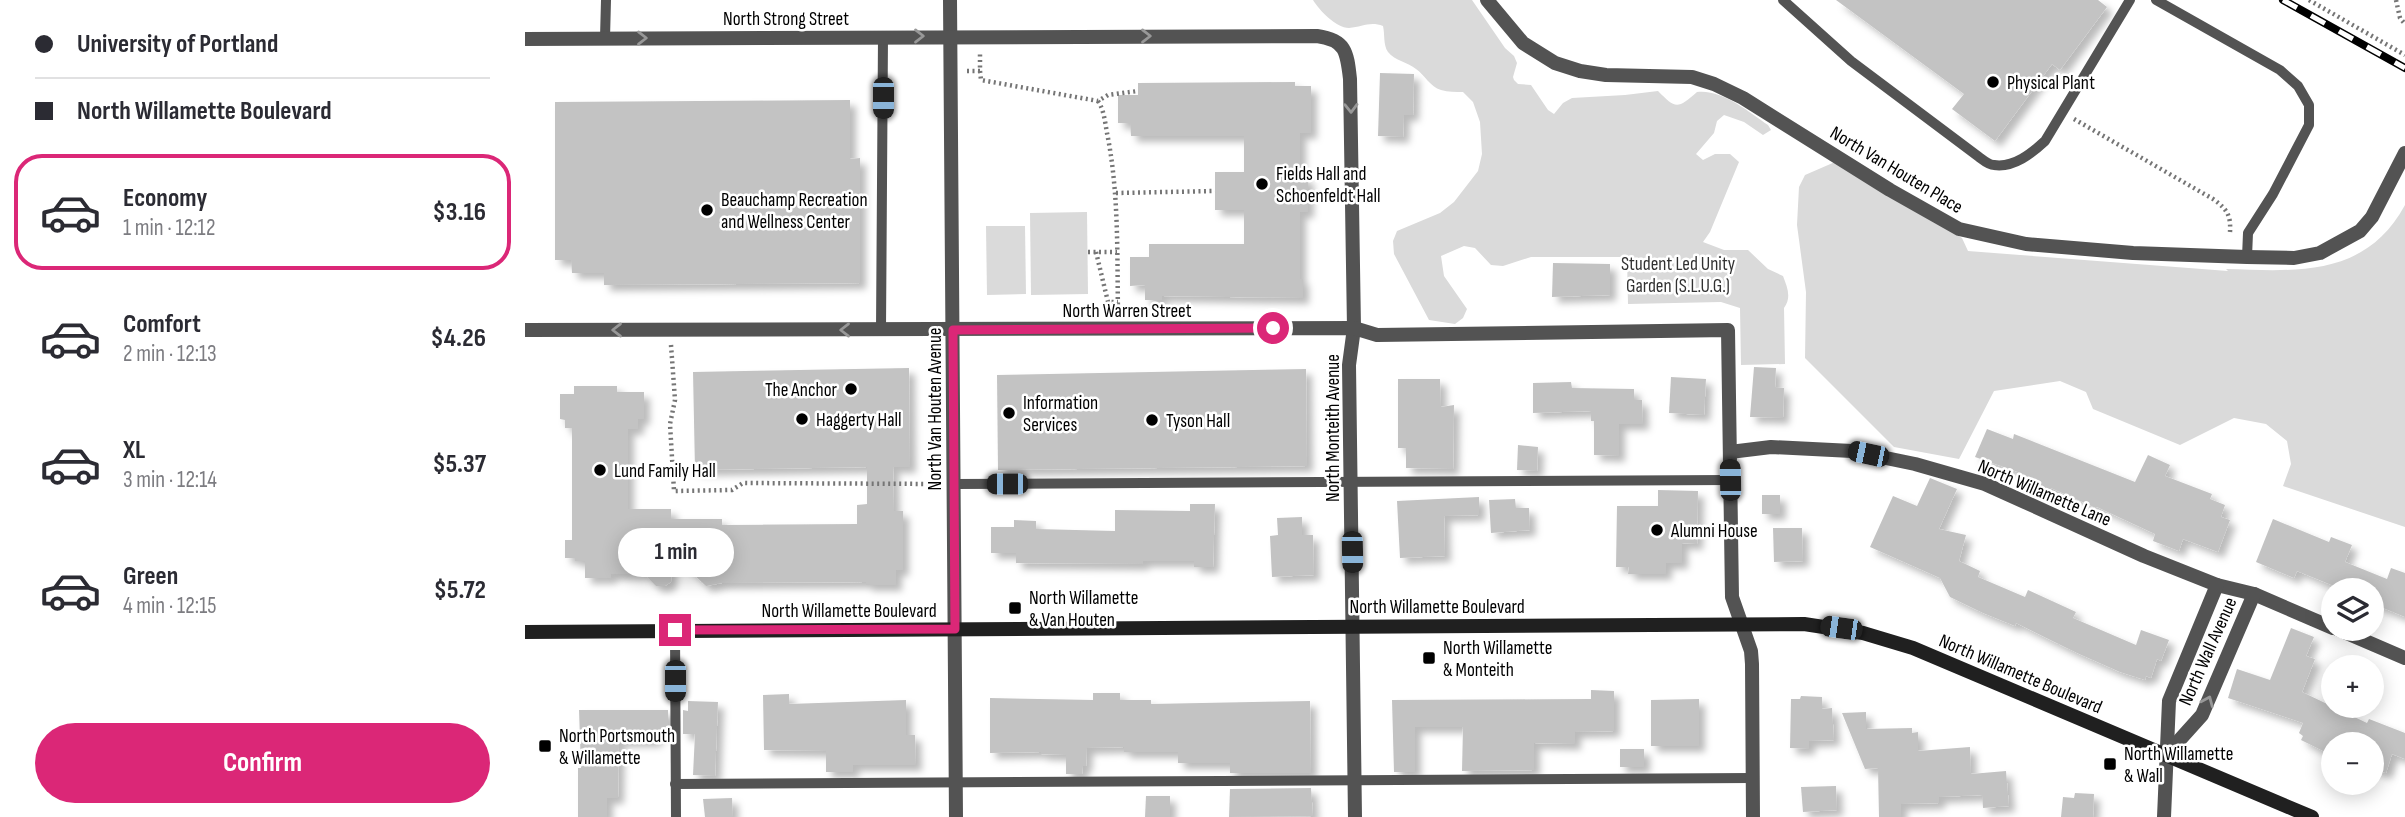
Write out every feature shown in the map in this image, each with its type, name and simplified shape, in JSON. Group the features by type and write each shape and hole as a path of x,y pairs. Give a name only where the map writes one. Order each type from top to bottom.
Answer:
{"main road":[{"name":"North Willamette Boulevard","path":"525,632 1804,624 1841,628 1888,640 2312,817"}],"street":[{"name":"North Van Houten Avenue","path":"950,0 956,817"},
{"name":"North Van Houten Place","path":"1486,0 1523,43 1555,63 1606,75 1692,77 1714,84 1743,98 1890,190 1959,229 2026,244 2133,253 2248,257 2294,258 2320,253 2360,231 2372,217 2405,153"},
{"name":"North Strong Street","path":"525,39 1317,36 1330,37 1339,42"},
{"name":"North Monteith Avenue","path":"1339,42 1347,55 1350,79 1354,328 1349,365 1355,817"},
{"name":"North Warren Street","path":"525,330 1354,328 1377,335 1728,330 1730,452"},
{"name":"North Willamette Lane","path":"1730,452 1771,447 1829,448 1915,464 1995,488 2144,556 2217,585 2254,594 2321,622"},
{"path":"1730,452 1732,597 1751,652 1752,664 1753,817"},
{"name":"North Wall Avenue","path":"2164,817 2169,701 2217,585"},
{"name":"North Wall Avenue","path":"2167,755 2202,715 2254,594"},
{"name":"North Willamette Lane","path":"2365,641 2405,658"}],"lane":[{"path":"605,38 606,0"},
{"path":"1783,0 1851,61 1979,157 1994,165 2013,163 2032,153 2045,141 2130,0"},
{"path":"2156,0 2280,70 2298,86 2309,105 2309,125 2273,194 2248,233 2248,257"},
{"path":"881,330 883,36"},
{"path":"954,484 1730,480"},
{"path":"675,630 676,817"},
{"path":"675,783 1753,778"}],"path":[{"path":"2309,0 2405,55"},
{"path":"2396,0 2400,18 2405,24"},
{"path":"981,36 981,80 1098,101 1108,95 1138,91"},
{"path":"950,71 980,71"},
{"path":"1096,252 1108,302 1118,302 1116,193 1102,107 1098,101"},
{"path":"2062,112 2137,153 2226,209 2230,219 2229,256"},
{"path":"1116,193 1215,191"},
{"path":"1088,252 1117,252"},
{"path":"671,330 675,400 670,424 674,491 732,490 743,483 954,484"}],"green space":[{"name":"Student Led Unity Garden (S.L.U.G.)","path":"1313,0 1472,0 1505,48 1514,56 1517,63 1514,80 1518,84 1531,85 1548,110 1554,114 1563,103 1572,98 1658,91 1676,105 1685,102 1697,92 1706,92 1735,102 1768,125 1771,130 1763,135 1744,122 1724,115 1717,121 1714,133 1696,154 1703,160 1715,154 1730,154 1739,162 1710,232 1703,242 1724,250 1748,250 1768,269 1783,276 1788,296 1784,308 1785,364 1741,365 1740,308 1721,302 1628,304 1625,257 1531,257 1503,266 1491,265 1475,248 1464,246 1441,256 1444,276 1467,309 1463,318 1455,324 1429,320 1394,254 1393,241 1397,231 1440,213 1454,202 1478,171 1482,154 1480,122 1473,102 1463,92 1437,88 1413,67 1391,55 1385,46 1383,26 1370,24 1344,27 1328,18"},
{"path":"1835,162 1962,238 1968,251 2228,271 2226,269 2303,269 2350,258 2370,246 2389,229 2405,205 2405,527 2283,486 2291,464 2287,441 2266,424 2234,418 2180,445 2093,409 2086,392 2060,381 1994,391 1959,459 1894,447 1805,358 1806,292 1797,225 1799,187 1805,175"},
{"path":"1087,212 1088,294 1031,295 1030,213"},
{"path":"986,226 1025,226 1026,294 987,295"}],"building":[{"name":"Physical Plant","path":"1836,0 2098,0 2107,7 2060,70 2052,64 1995,141 1952,109 1964,94"},
{"path":"1380,73 1414,74 1413,115 1404,115 1403,137 1378,136"},
{"name":"Fields Hall and Schoenfeldt Hall","path":"1295,82 1295,86 1311,86 1311,133 1300,133 1300,177 1308,177 1308,212 1300,212 1300,279 1303,279 1303,298 1162,296 1162,300 1145,300 1145,285 1130,286 1130,257 1149,257 1149,244 1244,244 1244,210 1215,210 1215,172 1244,172 1244,136 1131,136 1130,123 1118,123 1118,95 1138,95 1138,83"},
{"name":"Beauchamp Recreation and Wellness Center","path":"850,100 850,159 860,158 860,283 604,285 604,273 572,273 571,260 555,260 555,102"},
{"path":"1553,263 1610,264 1610,295 1552,297"},
{"path":"1754,367 1776,368 1775,387 1784,388 1783,418 1750,417"},
{"path":"909,368 910,467 893,467 894,511 903,511 903,570 896,570 896,585 866,585 866,582 722,583 706,586 672,554 671,582 665,586 656,586 644,574 611,574 611,578 585,578 585,561 565,558 565,540 572,540 572,428 565,428 565,420 560,419 560,394 574,394 574,386 617,386 617,392 644,392 644,419 638,419 638,429 628,429 628,509 671,509 671,519 722,519 722,525 857,524 857,505 867,504 867,467 695,470 693,372"},
{"name":"Tyson Hall","path":"1306,369 1307,466 998,470 997,375"},
{"path":"1671,377 1706,379 1704,415 1669,413"},
{"path":"1398,379 1440,379 1441,407 1454,405 1453,469 1406,468 1406,448 1398,448"},
{"path":"1571,382 1572,388 1634,389 1634,400 1642,400 1643,424 1619,424 1619,456 1594,455 1594,421 1591,421 1591,411 1533,413 1533,383"},
{"path":"1987,429 2013,439 2014,434 2135,482 2148,455 2170,465 2165,476 2212,494 2210,499 2225,505 2221,517 2230,520 2218,552 2183,539 2179,551 2153,541 2155,534 2097,507 2051,488 2049,494 2018,482 2021,473 1975,457"},
{"path":"1518,445 1538,447 1537,471 1517,470"},
{"path":"1930,478 1957,489 1939,529 1966,535 1959,561 1980,571 1978,577 2025,597 2028,590 2076,612 2073,618 2136,645 2141,630 2169,640 2161,661 2157,659 2151,678 2146,676 2145,680 2120,672 2016,623 2015,626 1983,613 1950,597 1940,578 1870,547 1893,496 1917,506"},
{"name":"Alumni House","path":"1658,490 1698,491 1697,544 1682,543 1682,563 1666,563 1666,574 1628,574 1629,567 1616,567 1617,506 1658,506"},
{"path":"1762,495 1780,495 1780,514 1762,514"},
{"path":"1479,497 1479,515 1444,516 1445,556 1400,558 1397,501"},
{"path":"1515,499 1516,508 1529,508 1530,530 1491,533 1489,500"},
{"path":"1190,504 1215,504 1213,567 1194,567 1194,561 1143,561 1143,564 1016,563 1016,553 991,553 991,527 1014,527 1014,520 1036,521 1036,529 1115,531 1115,510 1190,511"},
{"path":"1302,517 1302,535 1313,535 1314,575 1272,577 1270,536 1278,535 1277,518"},
{"path":"2273,519 2329,542 2331,537 2352,545 2345,562 2387,579 2391,568 2405,573 2405,617 2384,608 2384,578 2321,578 2321,581 2297,571 2294,578 2256,562"},
{"path":"1773,528 1802,528 1803,561 1774,562"},
{"path":"2291,628 2314,637 2306,656 2315,659 2302,692 2321,701 2321,718 2357,718 2367,723 2369,719 2405,733 2405,759 2392,754 2384,772 2384,732 2321,732 2321,750 2301,740 2303,736 2299,733 2303,723 2228,698 2237,669 2270,680"},
{"path":"1591,690 1614,691 1614,731 1575,732 1575,744 1534,743 1534,770 1462,771 1463,727 1415,727 1415,772 1394,772 1392,700 1591,699"},
{"path":"1093,693 1120,693 1120,700 1151,700 1151,704 1310,701 1311,773 1230,773 1230,763 1178,763 1178,752 1124,752 1124,747 1087,748 1086,766 1083,766 1082,774 1066,774 1066,755 1041,752 990,753 990,698 1093,700"},
{"path":"789,694 789,704 906,700 906,735 915,735 916,765 853,765 853,772 826,772 826,751 764,750 763,695"},
{"path":"1801,696 1822,697 1822,709 1832,708 1834,740 1809,741 1809,749 1790,748 1791,699 1800,699"},
{"path":"1699,699 1699,746 1651,746 1651,700"},
{"path":"688,701 718,702 715,776 693,775 695,734 683,734 683,710 688,711"},
{"path":"579,710 668,710 668,734 656,734 656,741 619,741 618,798 607,798 607,817 578,817 578,768 581,768"},
{"path":"1866,712 1866,729 1912,728 1912,733 1918,732 1918,751 1970,747 1971,774 2006,771 2009,806 1983,808 1982,795 1939,797 1939,803 1901,804 1901,817 1879,817 1878,768 1865,769 1842,713"},
{"path":"1620,749 1644,749 1644,767 1620,767"},
{"path":"1836,786 1837,810 1803,812 1801,787"},
{"path":"1311,788 1313,816 1229,817 1230,789"},
{"path":"2075,793 2094,794 2093,817 2061,817 2063,797 2074,798"},
{"path":"1146,796 1170,796 1170,817 1145,817"},
{"path":"732,798 733,817 705,817 703,799"}],"railway":[{"path":"2283,0 2405,68"}],"place":[{"name":"Physical Plant","path":"1993,82"},
{"name":"Fields Hall and Schoenfeldt Hall","path":"1262,184"},
{"name":"Beauchamp Recreation and Wellness Center","path":"707,210"},
{"name":"The Anchor","path":"851,389"},
{"name":"Information Services","path":"1009,413"},
{"name":"Haggerty Hall","path":"802,419"},
{"name":"Tyson Hall","path":"1152,420"},
{"name":"Lund Family Hall","path":"600,470"},
{"name":"Alumni House","path":"1657,530"},
{"name":"North Willamette & Van Houten","path":"1015,608"},
{"name":"North Willamette & Monteith","path":"1429,658"},
{"name":"North Portsmouth & Willamette","path":"545,746"},
{"name":"North Willamette & Wall","path":"2110,764"}],"route":[{"path":"675,630 955,629 953,330 1273,328"}]}
